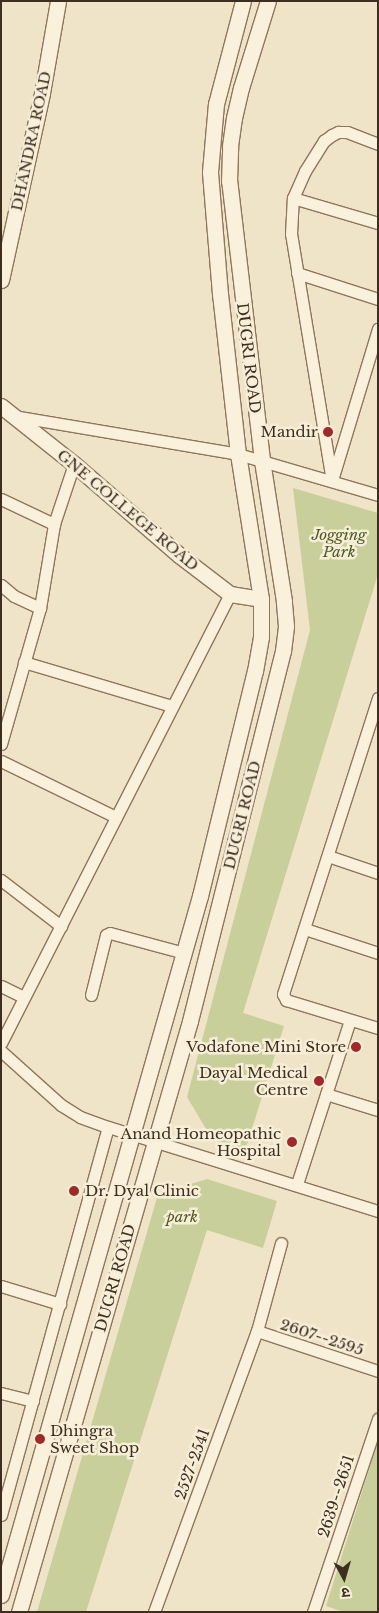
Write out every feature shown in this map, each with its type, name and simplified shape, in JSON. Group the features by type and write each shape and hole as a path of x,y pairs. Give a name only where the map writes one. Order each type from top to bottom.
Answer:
{"street":[{"name":"DHANDRA ROAD","path":"1,280 42,93 58,1"},
{"name":"DUGRI ROAD","path":"1,1595 200,896 256,671 261,637 261,599 238,454 220,294 210,172 216,104 243,1"},
{"name":"DUGRI ROAD","path":"19,1612 190,1021 283,650 286,626 284,601 262,460 229,182 230,146 234,118 241,88 268,1"},
{"path":"332,481 297,273 291,228 293,198 305,170 324,141 332,135 338,132 347,132 378,144"},
{"path":"293,198 378,224"},
{"path":"297,273 378,299"},
{"path":"332,481 378,329"},
{"path":"7,411 238,454 378,495"},
{"name":"GNE COLLEGE ROAD","path":"7,411 74,464 179,556 230,594 261,599"},
{"path":"1,744 40,608 54,524 74,464"},
{"path":"1,499 54,524"},
{"path":"1,585 14,596 40,608"},
{"path":"1,1043 230,594"},
{"path":"24,662 172,706"},
{"path":"378,698 284,998 378,1028"},
{"path":"1,761 116,818"},
{"path":"328,856 378,873"},
{"path":"1,880 61,926"},
{"path":"305,929 378,952"},
{"path":"92,996 106,935 110,933 184,953"},
{"path":"1,986 24,998"},
{"path":"297,1184 350,1020"},
{"path":"1,1051 61,1105 80,1117 378,1211"},
{"path":"326,1094 378,1110"},
{"path":"2,1510 108,1127"},
{"name":"2527-2541","path":"155,1609 257,1331 281,1243"},
{"path":"1,1286 60,1304"},
{"name":"2607--2595","path":"257,1331 378,1371"},
{"path":"1,1393 33,1401"},
{"name":"2639--2651","path":"313,1612 378,1419"}],"green space":[{"name":"Jogging Park","path":"293,488 378,513 378,574 243,1013 284,1026 245,1151 212,1139 187,1097 310,630"},
{"name":"park","path":"207,1179 277,1201 263,1248 207,1230 86,1612 37,1612 158,1194"},
{"path":"378,1441 378,1612 343,1612 326,1606"}],"place":[{"name":"Mandir","path":"328,432"},
{"name":"Vodafone Mini Store","path":"356,1047"},
{"name":"Dayal Medical Centre","path":"319,1081"},
{"name":"Anand Homeopathic Hospital","path":"292,1142"},
{"name":"Dr. Dyal Clinic","path":"74,1191"},
{"name":"Dhingra Sweet Shop","path":"40,1439"}]}
